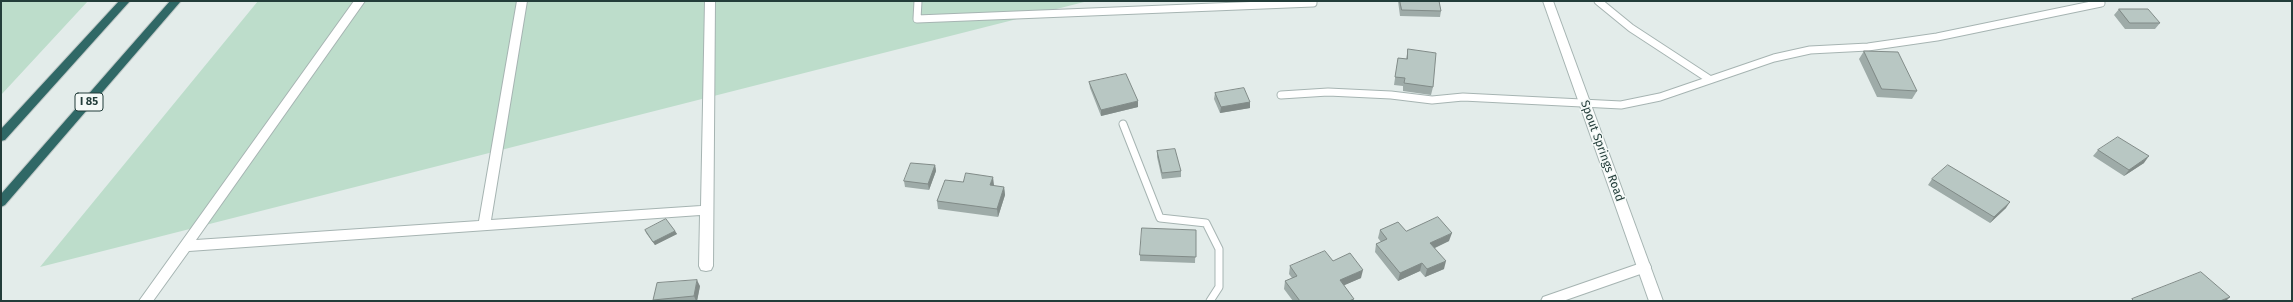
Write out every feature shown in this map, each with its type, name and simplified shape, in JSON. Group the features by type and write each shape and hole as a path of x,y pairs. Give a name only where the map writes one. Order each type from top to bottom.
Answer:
{"highway":[{"path":"1,137 125,1"},
{"name":"I 85","path":"1,202 176,1"}],"street":[{"path":"146,301 360,1"},
{"path":"484,226 522,1"},
{"path":"706,266 710,1"},
{"name":"Spout Springs Road","path":"1548,1 1656,301"},
{"path":"185,246 706,210"},
{"path":"1548,301 1644,268"}],"lane":[{"path":"918,1 917,20 1313,3 1313,1"},
{"path":"1598,1 1631,28 1709,80"},
{"path":"1281,95 1328,92 1391,95 1432,100 1463,98 1621,105 1660,97 1774,58 1810,50 1868,47 1937,37 2100,2"},
{"path":"1123,124 1160,218 1206,223 1219,249 1218,287 1210,301"}],"green space":[{"path":"1,1 88,1 1,95"},
{"path":"258,1 1088,1 40,267"}],"building":[{"path":"1400,1 1439,1 1441,11 1402,10"},
{"path":"2119,9 2148,9 2160,23 2130,23"},
{"path":"1408,49 1436,53 1433,87 1404,83 1405,78 1395,77 1398,58 1407,59"},
{"path":"1864,51 1898,52 1917,91 1882,89"},
{"path":"1126,74 1138,101 1101,110 1089,82"},
{"path":"1244,88 1250,102 1221,107 1215,93"},
{"path":"2118,137 2149,156 2129,170 2098,150"},
{"path":"1175,149 1181,171 1162,173 1157,151"},
{"path":"911,163 935,165 928,184 904,181"},
{"path":"1948,165 2010,202 1994,217 1932,179"},
{"path":"966,173 993,177 990,185 1004,187 997,209 937,201 945,180 963,182"},
{"path":"1438,217 1452,233 1430,243 1446,261 1427,269 1422,263 1400,273 1376,244 1387,239 1380,230 1398,222 1406,231"},
{"path":"666,219 675,231 653,242 645,230"},
{"path":"1142,228 1196,230 1196,257 1140,255"},
{"path":"1325,251 1333,261 1350,253 1363,270 1340,280 1354,299 1349,301 1300,301 1285,281 1297,276 1290,266"},
{"path":"2201,272 2230,297 2220,301 2134,301 2132,299"},
{"path":"697,280 694,296 653,300 657,283"}]}
